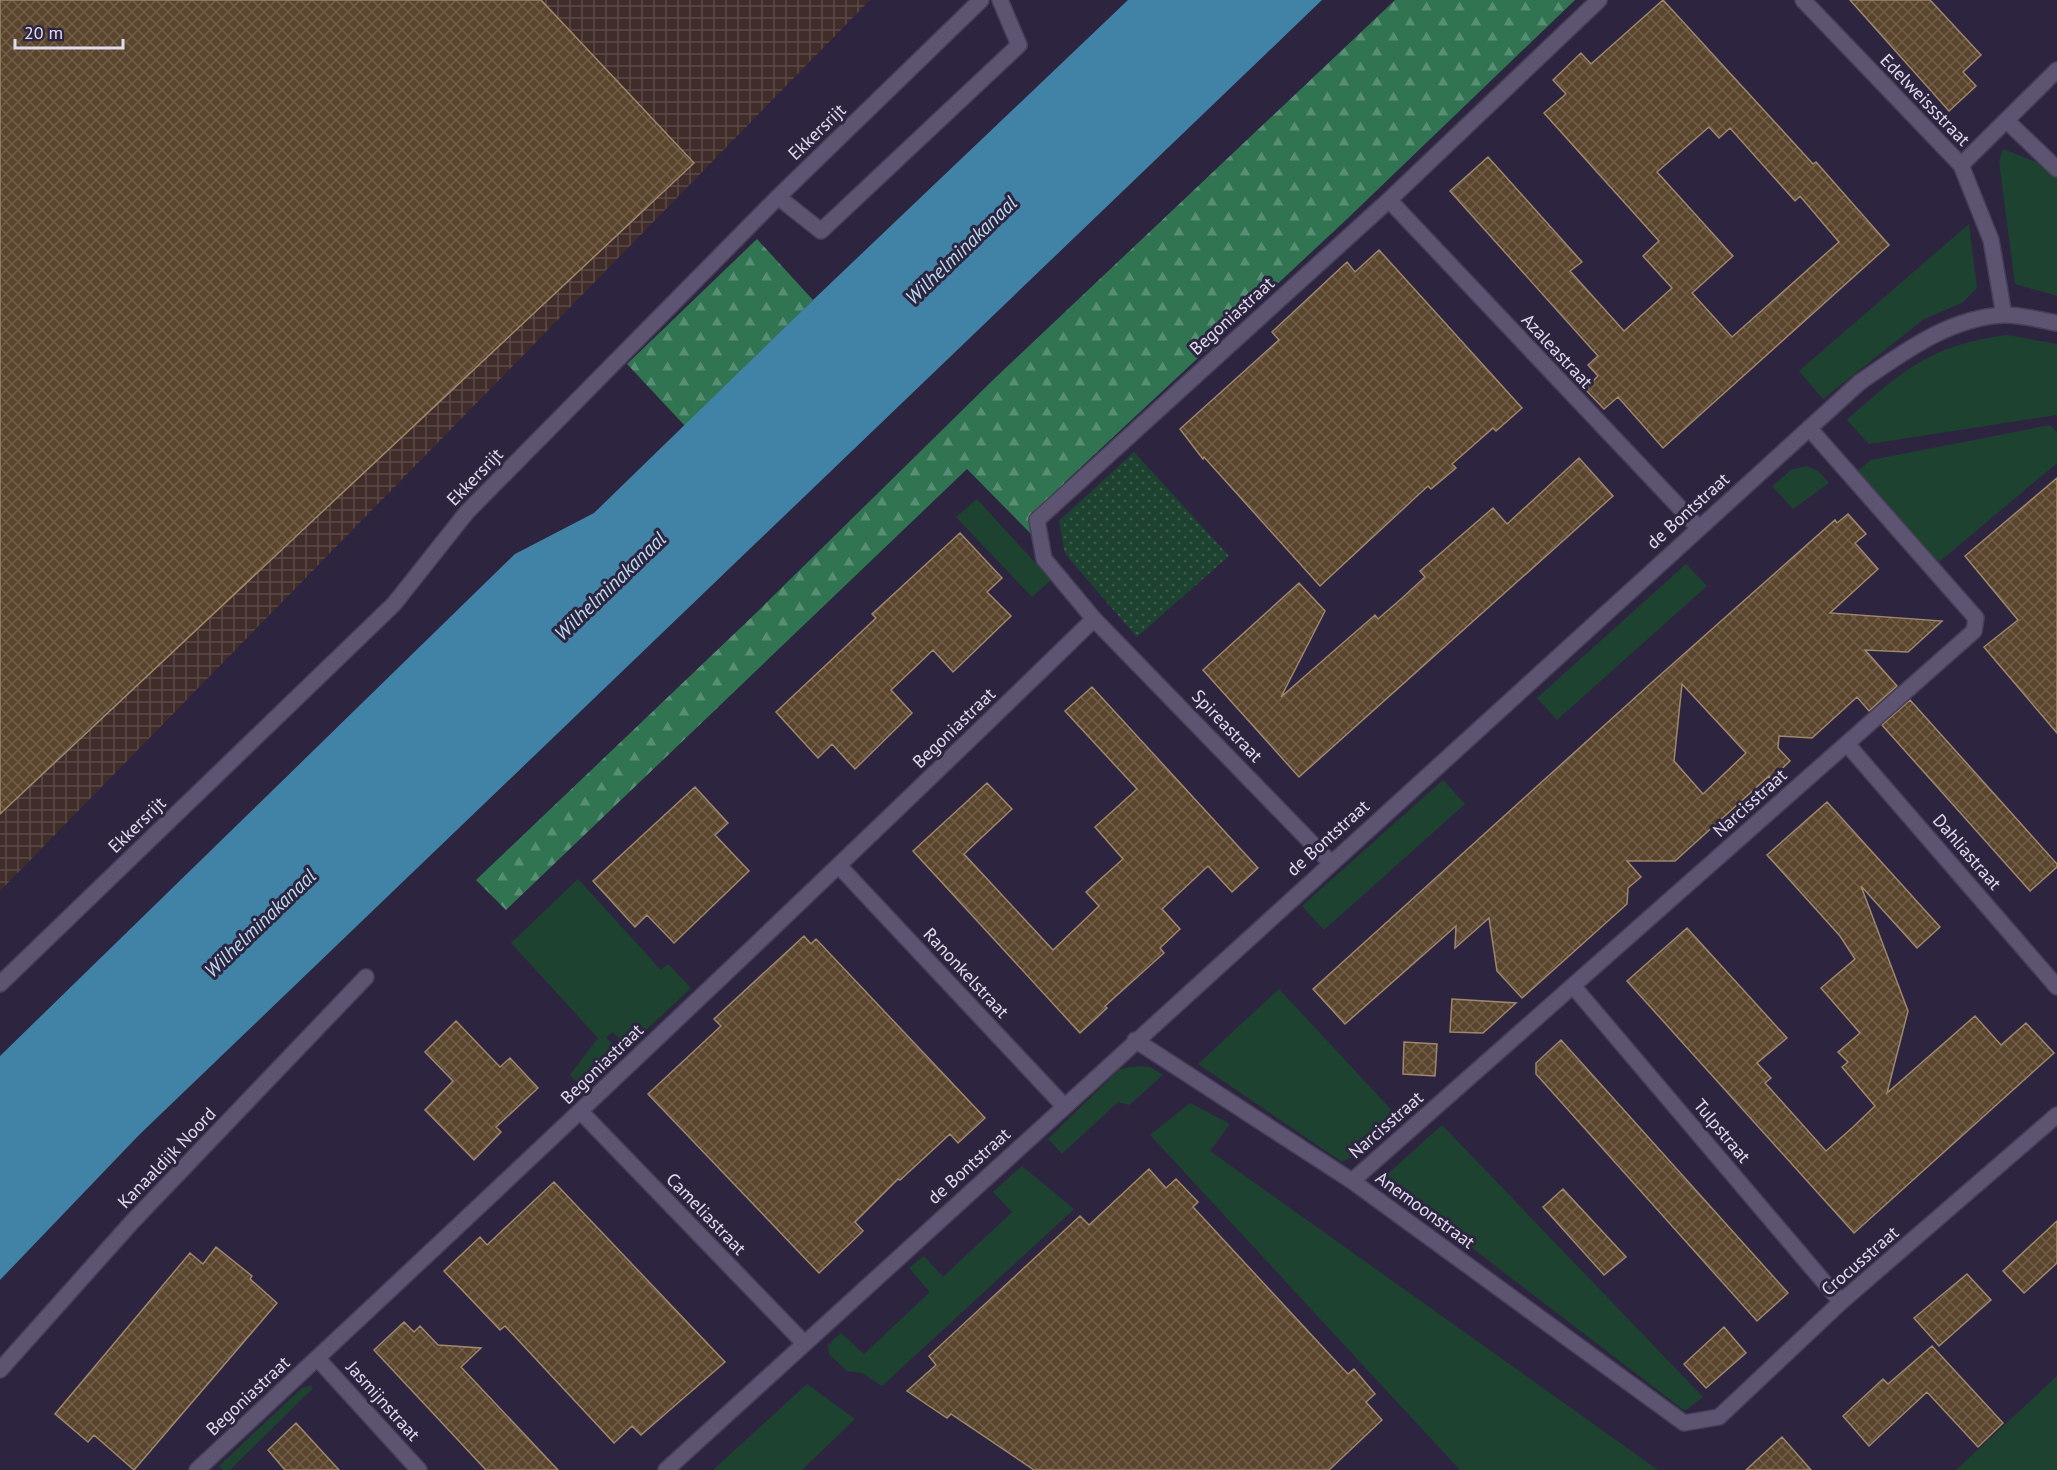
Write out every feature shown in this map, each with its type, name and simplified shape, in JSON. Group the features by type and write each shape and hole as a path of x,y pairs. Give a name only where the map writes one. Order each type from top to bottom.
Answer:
{"street":[{"name":"Ekkersrijt","path":"0,984 393,604 467,512 778,196 981,0"},
{"path":"778,196 821,231 1019,45 1000,0"},
{"name":"Begoniastraat","path":"197,1470 581,1112 694,1001 840,867 1095,619 1044,559 1037,520 1389,200 1599,0"},
{"name":"Edelweissstraat","path":"1803,0 1961,165 1991,240 2004,315"},
{"path":"1961,165 2057,70"},
{"path":"2007,121 2057,169"},
{"name":"Azaleastraat","path":"1389,200 1699,528"},
{"name":"de Bontstraat","path":"666,1470 803,1342 1860,382 1930,336 1979,318 2004,315 2057,323"},
{"name":"Narcisstraat","path":"1352,1181 1974,631 1976,618 1809,428"},
{"name":"Spireastraat","path":"1095,619 1331,863"},
{"name":"Dahliastraat","path":"1847,744 2057,987"},
{"name":"Ranonkelstraat","path":"840,867 1064,1106"},
{"name":"Kanaaldijk Noord","path":"0,1370 132,1222 366,977"},
{"name":"Tulpstraat","path":"1573,986 1841,1302"},
{"name":"Anemoonstraat","path":"1135,1040 1352,1181 1684,1423"},
{"name":"Cameliastraat","path":"581,1112 803,1342"},
{"name":"Crocusstraat","path":"1684,1423 1719,1417 1841,1302 2057,1115"},
{"name":"Jasmijnstraat","path":"317,1358 419,1470"}],"shaded area":[{"path":"0,0 870,0 0,891"}],"green space":[{"path":"1395,0 1575,0 1347,219 1065,482 1040,513 1037,540 967,469 506,910 476,880 755,614 994,379"},
{"path":"2003,149 2049,167 2057,174 2057,296 2015,284 1999,161"},
{"path":"1969,224 1977,288 1962,303 1924,319 1823,399 1799,371"},
{"path":"757,239 813,300 685,426 627,364"},
{"path":"2007,335 2057,344 2057,415 1869,444 1847,420 1901,374 1937,353 1980,340"},
{"path":"2050,425 2057,432 2057,463 1939,562 1855,473 1871,460"},
{"path":"1134,452 1229,556 1137,637 1065,554 1059,521"},
{"path":"1807,466 1819,472 1829,483 1793,509 1772,486 1791,470"},
{"path":"977,499 1051,580 1032,597 956,517"},
{"path":"1686,564 1707,586 1557,720 1537,698"},
{"path":"1443,780 1465,804 1324,930 1302,906"},
{"path":"578,879 661,970 668,964 691,988 627,1048 613,1032 606,1037 621,1054 584,1089 570,1075 598,1038 511,943"},
{"path":"1279,989 1398,1117 1365,1151 1342,1162 1198,1064"},
{"path":"1150,1067 1163,1075 1129,1105 1118,1102 1062,1154 1048,1139 1120,1069"},
{"path":"1190,1103 1230,1124 1210,1151 1658,1470 1460,1470 1150,1135"},
{"path":"1442,1125 1703,1397 1685,1411 1382,1179"},
{"path":"1022,1166 1074,1209 882,1386 862,1373 847,1371 829,1354 828,1345 841,1333 864,1354 930,1292 909,1268 924,1256 943,1277 1012,1212 993,1192"},
{"path":"2057,1376 2057,1470 1956,1470"},
{"path":"807,1384 855,1419 802,1470 713,1470"},
{"path":"311,1385 313,1388 230,1470 223,1470 219,1466 302,1388"}],"water":[{"name":"Wilhelminakanaal","path":"1128,0 1322,0 139,1135 0,1280 0,1056 515,554 594,513 813,300"}],"building":[{"path":"0,0 541,0 694,163 0,814"},
{"path":"1663,0 1813,164 1816,162 1889,245 1663,448 1618,397 1604,409 1585,389 1598,376 1588,365 1598,356 1450,191 1488,157 1582,262 1570,271 1624,331 1672,288 1643,256 1659,241 1544,113 1566,94 1553,80 1581,53 1591,64","holes":["1709,127 1719,138 1730,128 1795,201 1800,196 1839,242 1732,337 1692,293 1733,256 1657,172"]},
{"path":"1850,0 1930,0 1981,55 1963,72 1976,86 1949,111"},
{"path":"1379,250 1522,408 1496,431 1493,428 1452,464 1456,468 1431,489 1428,486 1320,586 1204,457 1203,459 1180,429 1279,340 1272,332 1347,262 1355,272"},
{"path":"1579,458 1613,496 1299,777 1203,670 1299,583 1325,611 1281,697 1375,615 1378,619 1401,599 1425,577 1420,571 1493,508 1507,524"},
{"path":"2057,478 2057,733 1984,647 2018,620 1965,556"},
{"path":"1848,514 1866,534 1855,543 1878,569 1830,613 1942,621 1908,652 1865,650 1897,686 1869,711 1857,697 1812,738 1779,736 1778,748 1790,761 1771,779 1769,776 1675,861 1627,861 1641,877 1628,888 1627,904 1522,998 1497,971 1489,918 1455,948 1456,926 1345,1024 1313,989 1649,685 1835,520 1837,523","holes":["1682,684 1746,753 1703,794 1674,761"]},
{"path":"960,533 1002,578 987,592 1011,616 953,672 933,650 891,690 912,713 855,769 832,744 818,758 776,712 876,618 872,614"},
{"path":"1092,687 1258,868 1232,892 1208,866 1162,909 1180,929 1160,948 1164,953 1105,1006 1107,1008 1080,1033 913,851 987,783 1012,809 964,854 1053,950 1099,906 1086,892 1123,859 1095,827 1137,789 1065,711"},
{"path":"1910,700 2057,864 2057,867 2030,891 1882,725"},
{"path":"695,787 728,823 715,835 749,871 674,943 647,915 635,927 593,881"},
{"path":"1827,802 1940,927 1917,948 1861,886 1908,1011 1887,1093 1975,1016 2001,1045 2026,1023 2054,1053 1854,1233 1627,981 1687,928 1787,1038 1757,1063 1771,1078 1765,1083 1826,1151 1852,1128 1875,1106 1842,1067 1848,1062 1838,1052 1860,1033 1821,988 1855,959 1840,936 1767,855"},
{"path":"804,936 811,944 816,939 985,1118 958,1143 950,1134 900,1180 898,1179 855,1222 863,1231 819,1273 648,1094 721,1026 714,1019"},
{"path":"1452,999 1516,1003 1483,1033 1450,1032"},
{"path":"456,1021 500,1067 510,1058 538,1088 496,1127 501,1132 474,1160 425,1110 453,1081 425,1052"},
{"path":"1561,1040 1788,1293 1757,1321 1536,1074 1536,1063"},
{"path":"1404,1042 1437,1044 1435,1076 1403,1074"},
{"path":"1149,1169 1166,1188 1176,1179 1198,1202 1193,1207 1348,1374 1354,1369 1375,1394 1366,1402 1382,1420 1329,1470 1034,1470 951,1414 947,1418 907,1391 936,1365 929,1356 1080,1216 1089,1225"},
{"path":"554,1182 725,1362 641,1435 632,1426 614,1443 505,1326 500,1330 444,1271 480,1237 487,1245"},
{"path":"1563,1189 1626,1257 1604,1275 1543,1207"},
{"path":"2057,1221 2057,1263 2024,1293 2003,1271"},
{"path":"216,1247 252,1276 250,1279 277,1303 134,1470 94,1435 88,1442 55,1414 190,1253 203,1264"},
{"path":"1967,1274 1991,1300 1939,1346 1914,1318"},
{"path":"404,1322 414,1332 420,1326 438,1345 481,1348 461,1367 558,1470 486,1470 374,1350"},
{"path":"1724,1327 1746,1353 1706,1388 1684,1364"},
{"path":"1932,1346 2003,1423 1978,1447 1927,1392 1869,1446 1843,1416 1883,1379 1888,1384"},
{"path":"296,1423 339,1470 285,1470 268,1450"},
{"path":"1782,1437 1811,1470 1746,1470"}]}
